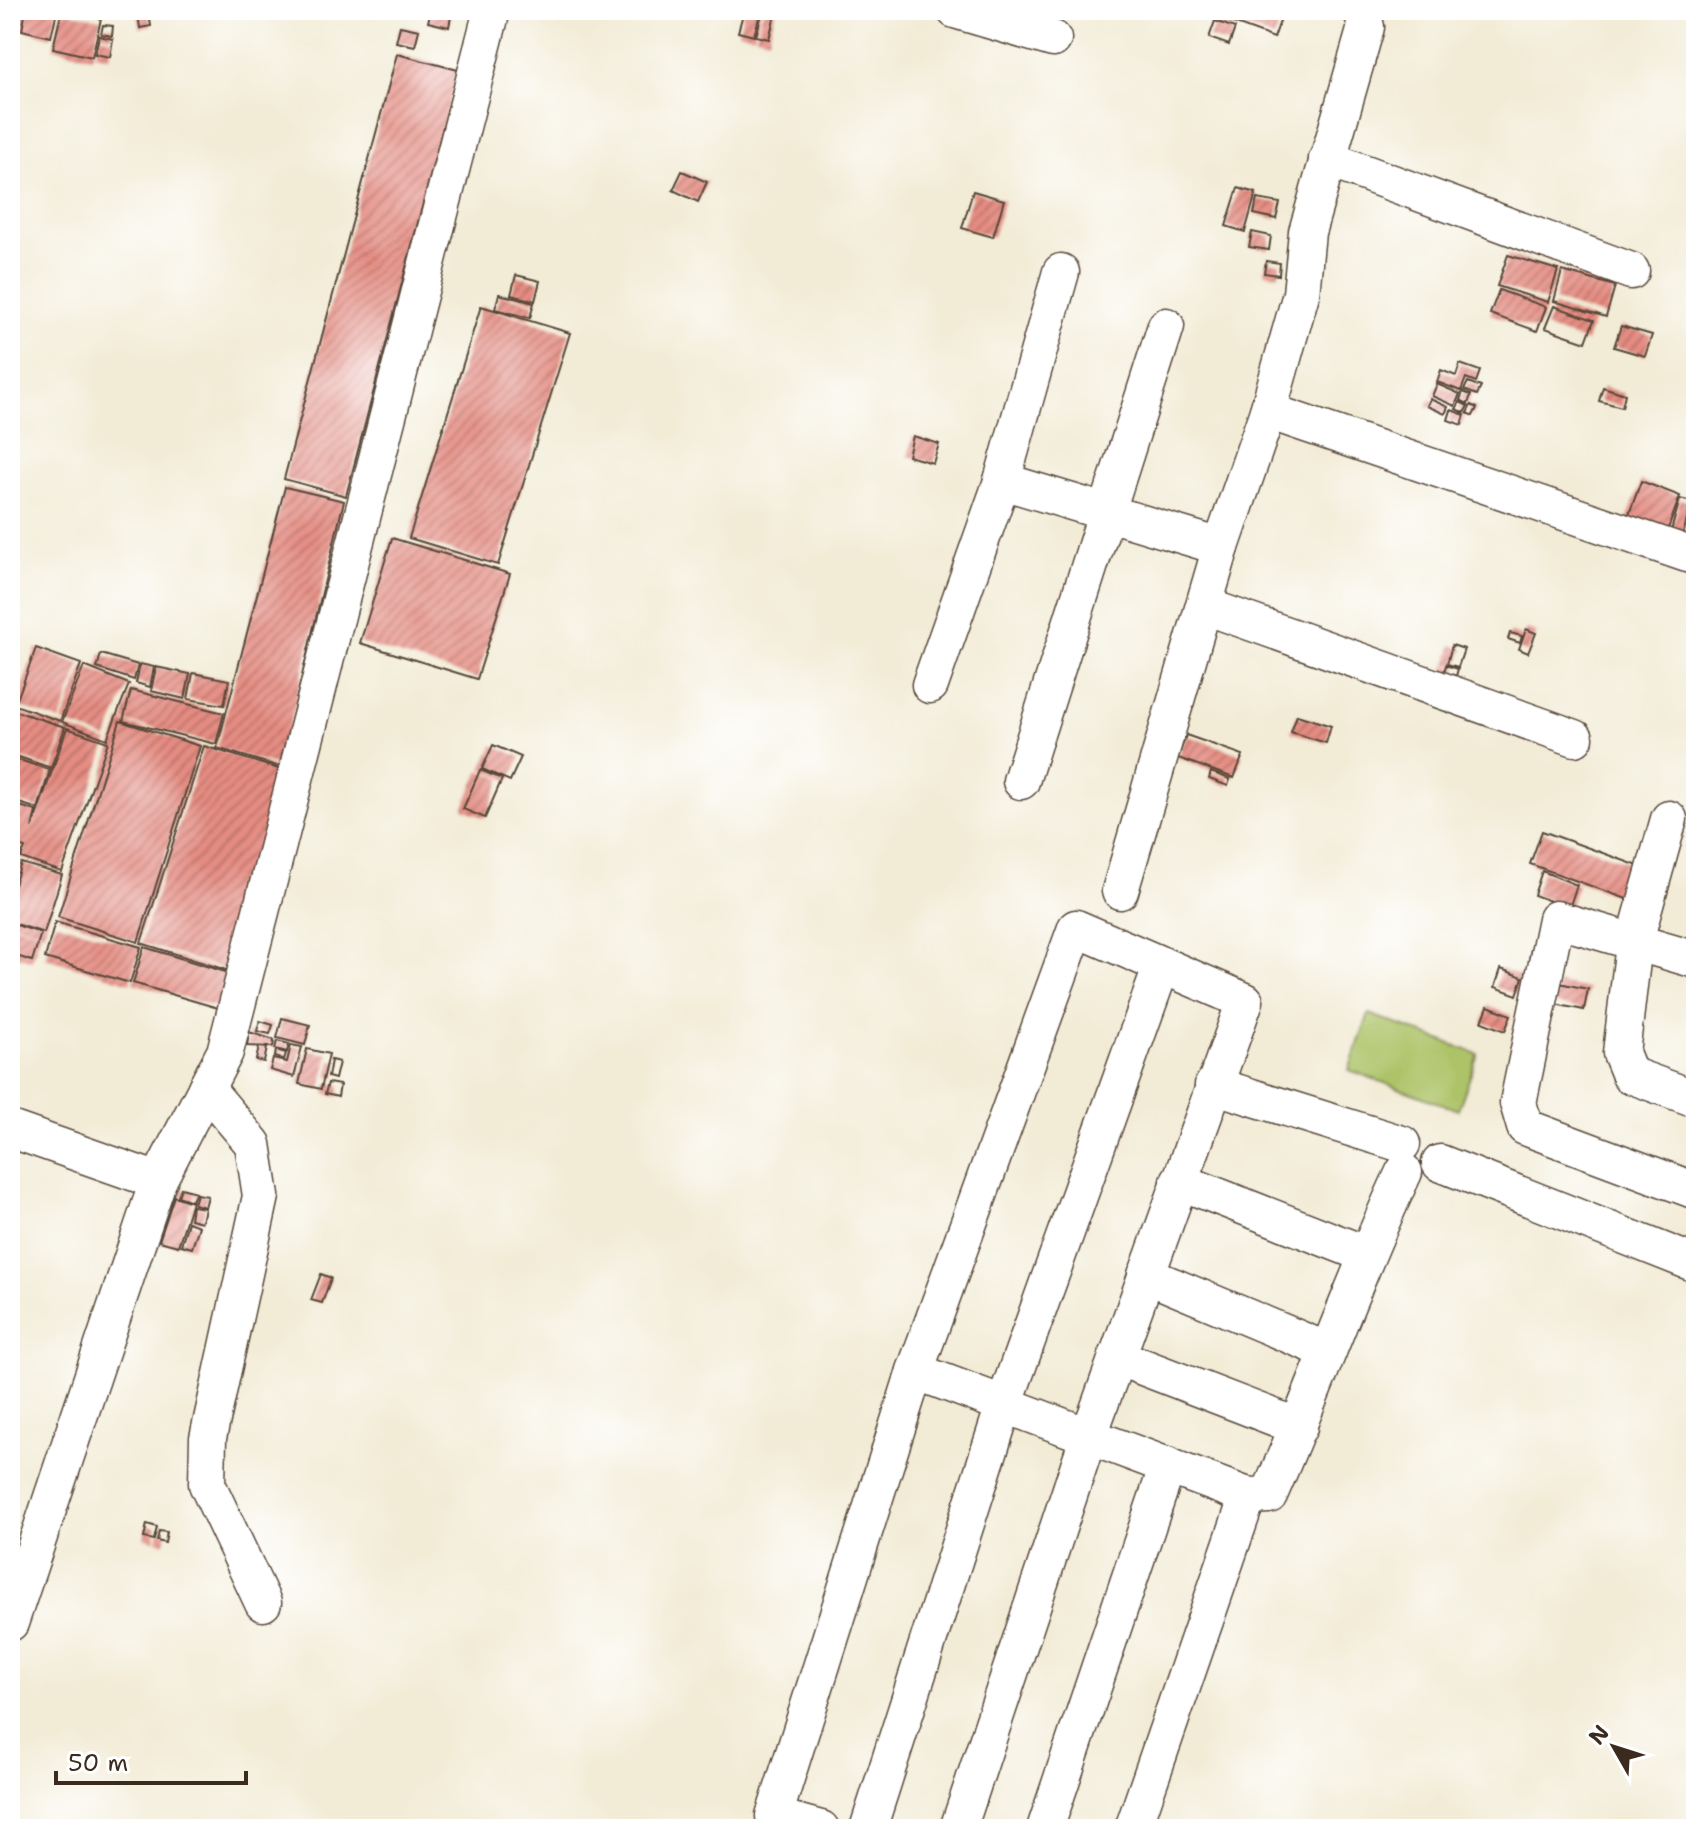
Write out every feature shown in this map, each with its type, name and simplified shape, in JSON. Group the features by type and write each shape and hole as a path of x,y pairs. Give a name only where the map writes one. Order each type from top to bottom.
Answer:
{"street":[{"path":"10,1623 158,1181 225,1052 492,10"},
{"path":"955,10 1053,39"},
{"path":"1120,891 1221,547 1268,411 1301,294 1307,232 1366,27 1362,10"},
{"path":"1327,159 1631,271"},
{"path":"930,685 1002,481 1061,272"},
{"path":"1021,781 1166,326"},
{"path":"1268,411 1696,557"},
{"path":"1002,481 1221,547"},
{"path":"1205,606 1575,738"},
{"path":"1669,819 1634,944 1621,1053 1630,1075 1696,1099"},
{"path":"1696,960 1556,919 1518,1103 1525,1127 1696,1191"},
{"path":"821,1829 774,1816 915,1371 1076,928 1245,1001 1088,1438 958,1829"},
{"path":"868,1829 1004,1405 1162,965"},
{"path":"1213,1085 1403,1158"},
{"path":"206,1088 253,1144 261,1196 208,1438 207,1484 263,1603"},
{"path":"10,1129 158,1181"},
{"path":"915,1371 1248,1496 1269,1495 1414,1136 1429,1137 1439,1148 1440,1163 1696,1264"},
{"path":"1179,1181 1365,1254"},
{"path":"1146,1275 1328,1351"},
{"path":"1117,1357 1299,1427"},
{"path":"1045,1829 1168,1465"},
{"path":"1133,1829 1248,1496"}],"green space":[{"path":"1369,1014 1478,1054 1458,1110 1349,1070"}],"building":[{"path":"10,10 22,13 18,28 10,26"},
{"path":"26,10 57,11 51,37 22,30"},
{"path":"62,10 101,19 92,57 53,48"},
{"path":"431,10 452,11 449,27 428,22"},
{"path":"744,10 761,10 754,36 738,32"},
{"path":"763,10 776,10 769,39 756,36"},
{"path":"1216,10 1284,10 1274,38 1214,16"},
{"path":"149,14 151,26 140,28 138,15"},
{"path":"1215,21 1235,28 1229,45 1209,38"},
{"path":"103,25 113,26 112,36 101,34"},
{"path":"400,26 419,30 415,46 396,42"},
{"path":"10,29 18,31 13,50 10,50"},
{"path":"99,36 113,39 110,57 95,54"},
{"path":"397,54 458,70 346,496 284,479"},
{"path":"682,171 707,182 698,202 673,190"},
{"path":"1238,188 1256,193 1245,232 1226,226"},
{"path":"973,191 1004,200 993,237 962,228"},
{"path":"1257,199 1280,203 1276,219 1254,214"},
{"path":"1252,232 1271,236 1269,250 1249,247"},
{"path":"1508,255 1558,270 1548,302 1497,286"},
{"path":"1266,261 1280,263 1279,275 1264,273"},
{"path":"1562,271 1615,286 1606,317 1554,301"},
{"path":"516,275 540,281 535,301 511,295"},
{"path":"1499,290 1546,307 1537,331 1490,314"},
{"path":"499,294 534,303 530,318 495,309"},
{"path":"481,306 570,333 498,565 409,538"},
{"path":"1554,306 1594,320 1586,342 1545,328"},
{"path":"1621,326 1652,335 1645,356 1614,347"},
{"path":"1460,364 1480,371 1476,382 1466,378 1461,391 1437,382 1441,370 1456,376"},
{"path":"1468,382 1481,387 1477,395 1464,390"},
{"path":"1437,384 1460,394 1455,406 1432,396"},
{"path":"1603,387 1625,394 1622,407 1599,401"},
{"path":"1463,392 1471,395 1468,404 1460,400"},
{"path":"1430,399 1448,407 1445,414 1427,406"},
{"path":"1460,402 1468,406 1464,413 1456,409"},
{"path":"1471,405 1477,408 1473,416 1467,413"},
{"path":"1451,410 1465,415 1462,425 1448,420"},
{"path":"913,436 939,444 933,463 908,456"},
{"path":"1641,481 1680,496 1665,537 1626,523"},
{"path":"285,487 344,501 280,767 217,748"},
{"path":"1680,499 1692,502 1683,534 1671,531"},
{"path":"392,538 510,574 477,679 360,643"},
{"path":"1526,629 1536,633 1528,653 1519,649"},
{"path":"1510,633 1522,636 1520,643 1508,639"},
{"path":"1452,645 1464,649 1458,667 1447,664"},
{"path":"36,648 81,664 60,721 15,705"},
{"path":"101,654 138,665 134,680 97,668"},
{"path":"140,664 154,667 150,687 136,683"},
{"path":"1446,665 1458,669 1456,676 1444,672"},
{"path":"84,666 129,684 107,739 62,722"},
{"path":"156,667 190,674 185,699 151,691"},
{"path":"193,673 229,680 224,705 188,699"},
{"path":"131,690 224,713 216,744 123,721"},
{"path":"12,710 65,727 51,768 10,754"},
{"path":"1297,715 1331,726 1326,743 1291,732"},
{"path":"120,721 200,746 138,942 58,917"},
{"path":"67,728 108,742 62,872 21,858 25,848 10,843 10,803 36,811 32,828"},
{"path":"1186,735 1243,755 1234,778 1178,758"},
{"path":"493,745 521,757 510,781 482,769"},
{"path":"204,746 292,773 229,971 141,943"},
{"path":"10,757 50,770 38,809 10,800"},
{"path":"480,770 502,779 485,818 463,809"},
{"path":"1211,772 1230,779 1228,786 1209,779"},
{"path":"1542,831 1647,869 1635,902 1530,864"},
{"path":"10,847 21,851 11,881 10,881"},
{"path":"21,863 62,875 44,933 10,922 10,898"},
{"path":"1542,871 1577,885 1569,908 1534,895"},
{"path":"55,922 141,947 130,983 45,958"},
{"path":"10,923 41,933 32,961 10,954"},
{"path":"144,947 229,973 218,1008 133,983"},
{"path":"1501,969 1523,977 1517,995 1495,987"},
{"path":"1559,983 1588,989 1584,1010 1554,1004"},
{"path":"1488,1006 1511,1015 1505,1031 1482,1022"},
{"path":"282,1018 310,1025 305,1045 277,1038"},
{"path":"260,1021 273,1025 270,1034 257,1031"},
{"path":"249,1032 274,1040 273,1047 247,1046"},
{"path":"277,1041 289,1044 287,1052 275,1049"},
{"path":"291,1045 302,1047 294,1077 270,1070 273,1059 287,1062"},
{"path":"259,1047 267,1048 264,1062 256,1060"},
{"path":"307,1049 329,1054 321,1089 299,1084"},
{"path":"276,1050 286,1053 284,1060 275,1057"},
{"path":"331,1060 339,1062 335,1079 328,1077"},
{"path":"328,1083 340,1085 338,1097 325,1094"},
{"path":"181,1188 196,1192 192,1201 178,1196"},
{"path":"197,1194 208,1196 205,1207 194,1204"},
{"path":"174,1196 192,1202 178,1246 159,1241"},
{"path":"192,1206 205,1208 202,1222 190,1219"},
{"path":"188,1222 199,1226 192,1248 181,1245"},
{"path":"321,1274 331,1278 322,1303 311,1300"},
{"path":"147,1524 157,1527 154,1540 144,1538"},
{"path":"159,1531 167,1532 165,1543 157,1541"}]}
